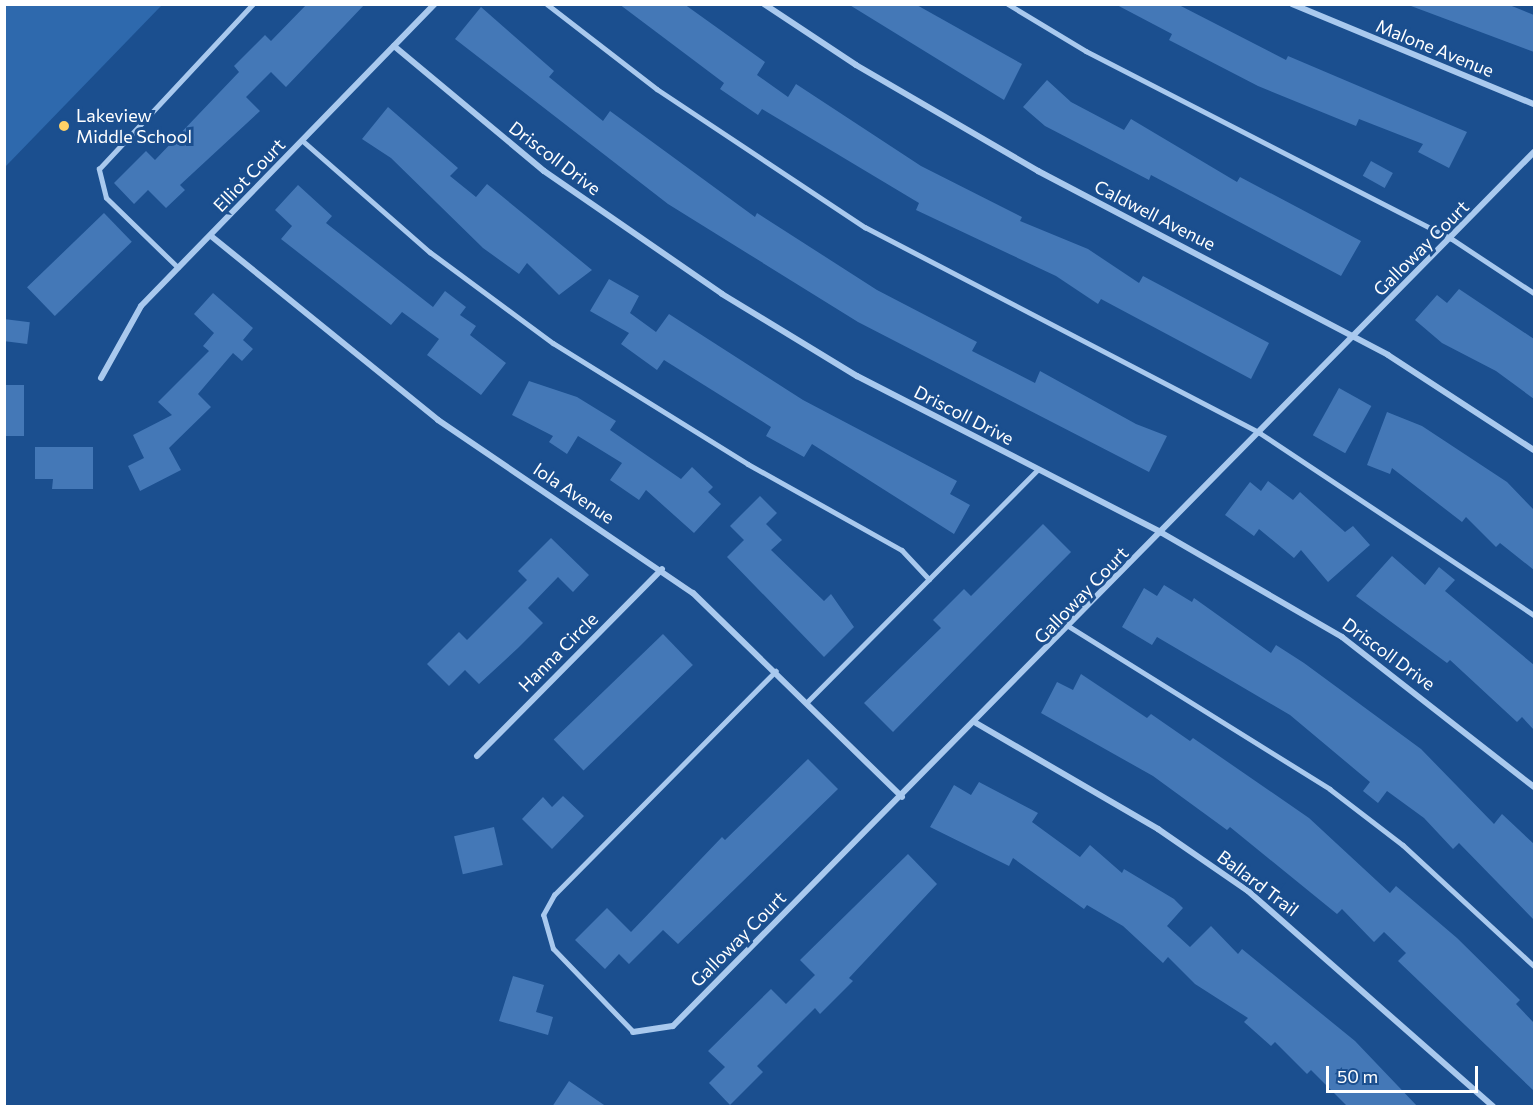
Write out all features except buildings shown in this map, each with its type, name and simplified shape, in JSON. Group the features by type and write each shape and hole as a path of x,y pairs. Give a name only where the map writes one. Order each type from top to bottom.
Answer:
{"street":[{"name":"Elliot Court","path":"101,378 141,306 435,4"},
{"name":"Caldwell Avenue","path":"764,4 856,65 1038,171 1355,336 1534,450"},
{"name":"Malone Avenue","path":"1292,4 1534,104"},
{"name":"Driscoll Drive","path":"394,46 544,171 722,294 857,376 1162,533 1342,637 1534,787"},
{"name":"Galloway Court","path":"633,1032 673,1026 976,723 1452,239 1534,152"},
{"name":"Iola Avenue","path":"211,236 438,420 662,569 776,671 902,797"},
{"name":"Hanna Circle","path":"477,756 662,569"},
{"name":"Ballard Trail","path":"976,723 1158,829 1248,891 1493,1107"}],"lane":[{"path":"178,268 106,198 99,169 254,4"},
{"path":"547,4 657,89 866,227 1260,433 1534,615"},
{"path":"1008,4 1086,51 1452,239 1534,293"},
{"path":"303,141 430,252 554,343 748,464 902,550 928,579"},
{"path":"807,702 1037,470"},
{"path":"1070,627 1330,789 1403,845 1534,966"},
{"path":"633,1032 553,950 543,915 554,895 776,671"}],"shaded area":[{"path":"4,5 161,6 5,167"}],"place":[{"name":"Lakeview Middle School","path":"64,126"}]}
